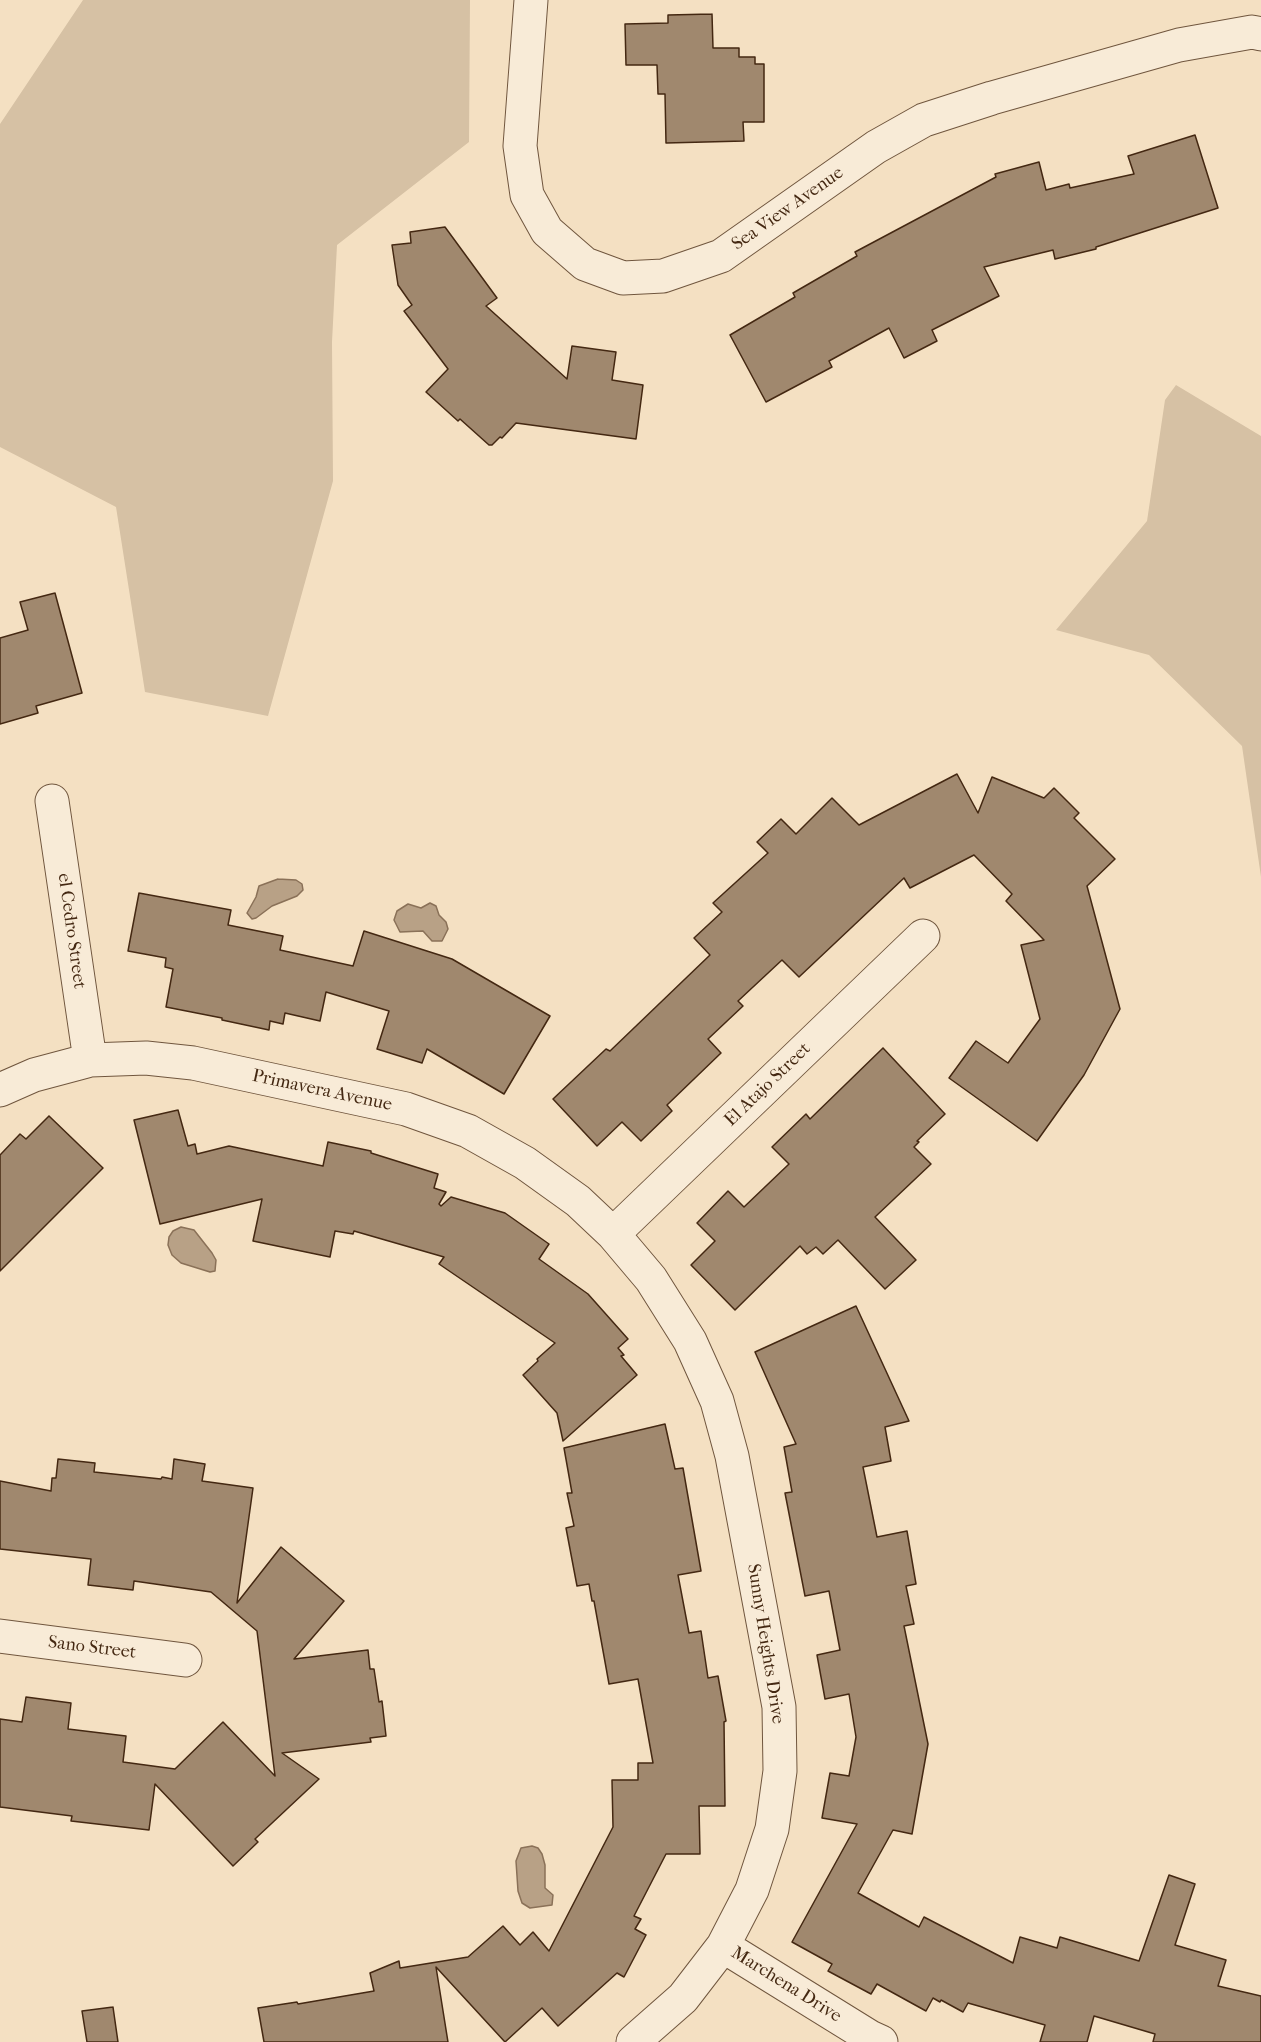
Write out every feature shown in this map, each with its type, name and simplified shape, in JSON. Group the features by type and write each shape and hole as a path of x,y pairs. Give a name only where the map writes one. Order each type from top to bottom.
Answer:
{"street":[{"name":"Sea View Avenue","path":"531,0 520,146 527,195 547,231 585,264 623,278 663,276 722,256 876,147 924,120 992,98 1179,45 1251,32 1261,34"},
{"name":"el Cedro Street","path":"52,801 90,1060"},
{"name":"El Atajo Street","path":"613,1234 923,936"},
{"name":"Primavera Avenue","path":"0,1090 34,1075 90,1060 146,1058 193,1063 406,1109 468,1131 525,1162 578,1201 613,1234"},
{"name":"Sunny Heights Drive","path":"613,1234 651,1279 690,1341 717,1401 732,1456 779,1707 780,1771 772,1829 752,1890 723,1946 683,1998 633,2042"},
{"name":"Sano Street","path":"0,1636 185,1660"},
{"name":"Marchena Drive","path":"723,1946 881,2042"}],"shaded area":[{"path":"83,0 470,0 469,142 337,245 332,342 333,481 268,716 145,692 116,507 0,447 0,124"},
{"path":"1176,385 1261,436 1261,877 1242,746 1149,655 1056,630 1147,521 1165,400"},
{"path":"278,879 296,880 302,884 303,890 297,896 272,906 252,919 247,913 259,886"},
{"path":"430,903 436,906 439,915 446,922 448,929 442,941 432,941 423,931 400,932 394,920 397,911 408,904 421,908"},
{"path":"181,1227 194,1230 212,1253 216,1260 215,1271 210,1272 181,1263 172,1255 168,1245 169,1237 173,1231"},
{"path":"532,1846 538,1848 542,1854 545,1865 545,1888 553,1895 552,1905 530,1908 522,1903 518,1891 516,1861 521,1848"}],"building":[{"path":"712,14 713,48 739,48 739,57 755,57 755,64 764,64 764,122 743,122 744,141 666,143 665,94 658,94 657,65 626,65 625,24 668,23 668,15"},
{"path":"1195,135 1218,208 1096,247 1096,249 1055,259 1053,250 984,267 999,296 932,330 937,341 904,358 889,328 829,361 832,367 766,402 730,335 795,297 793,293 857,256 855,252 996,177 995,174 1039,162 1046,190 1069,184 1070,188 1134,174 1128,156"},
{"path":"445,227 497,298 486,306 567,379 572,346 616,352 612,380 643,385 636,439 516,423 502,438 500,437 489,445 426,392 448,369 404,311 412,305 398,285 392,245 411,243 410,232"},
{"path":"55,593 82,693 36,706 38,713 0,724 0,638 28,630 20,602"},
{"path":"957,774 978,813 992,777 1044,798 1054,788 1079,813 1074,818 1115,859 1087,886 1120,1009 1084,1075 1037,1141 949,1078 976,1041 1008,1063 1040,1019 1021,945 1044,940 1006,901 1012,894 974,855 910,888 904,878 799,977 782,960 738,1001 743,1006 708,1039 721,1053 667,1105 672,1111 641,1141 622,1122 597,1146 553,1099 606,1049 610,1051 710,955 694,938 722,912 713,903 768,853 757,842 781,819 796,834 832,798 859,825"},
{"path":"139,893 231,910 228,925 283,936 280,950 353,966 364,931 452,959 550,1016 504,1094 427,1049 422,1063 377,1049 389,1011 326,992 320,1021 285,1013 283,1024 270,1021 269,1030 166,1007 173,969 165,967 166,958 128,951"},
{"path":"883,1048 945,1114 917,1141 919,1142 914,1147 931,1164 875,1217 916,1260 885,1289 838,1240 823,1254 816,1247 807,1254 800,1246 735,1310 691,1265 715,1241 697,1223 728,1191 744,1207 789,1164 772,1147 806,1114 810,1119"},
{"path":"178,1110 188,1146 195,1144 197,1154 229,1146 323,1166 328,1142 371,1151 371,1153 438,1174 434,1188 446,1192 439,1204 441,1206 451,1197 505,1213 549,1244 539,1259 588,1294 628,1339 618,1348 624,1355 621,1356 637,1375 563,1441 557,1413 523,1375 555,1343 439,1264 444,1257 354,1231 353,1234 335,1231 330,1257 253,1241 262,1199 160,1224 134,1120"},
{"path":"49,1116 103,1168 0,1271 0,1155 20,1134 26,1139"},
{"path":"856,1306 909,1421 885,1427 891,1461 863,1467 877,1537 907,1531 916,1584 906,1586 914,1624 904,1626 928,1744 912,1834 893,1830 858,1893 919,1927 924,1917 1013,1963 1020,1937 1057,1948 1060,1937 1139,1961 1169,1875 1195,1884 1175,1945 1226,1960 1218,1986 1261,1996 1261,2042 1153,2042 1155,2034 1094,2016 1087,2042 1040,2042 1045,2025 968,2003 963,2012 933,1998 926,2011 877,1984 871,1994 828,1971 832,1964 792,1942 857,1824 822,1818 830,1773 849,1776 856,1737 849,1694 825,1699 817,1655 840,1650 829,1591 805,1596 785,1493 792,1492 784,1447 796,1444 755,1352"},
{"path":"665,1424 675,1469 683,1468 701,1571 678,1575 689,1633 701,1631 708,1678 718,1676 726,1721 724,1722 725,1806 699,1806 700,1854 666,1854 634,1916 641,1919 635,1929 646,1935 624,1977 617,1973 558,2026 542,2008 505,2042 436,1967 448,2042 264,2042 258,2008 297,2002 298,2004 374,1991 370,1973 399,1961 400,1968 468,1957 503,1926 520,1945 533,1932 549,1951 613,1827 612,1780 638,1780 638,1763 653,1763 638,1679 609,1684 589,1584 577,1586 566,1528 574,1526 567,1493 572,1493 564,1448"},
{"path":"58,1459 95,1463 94,1472 172,1479 174,1459 205,1464 202,1481 253,1488 237,1603 281,1547 344,1601 294,1659 368,1650 370,1669 374,1669 379,1702 382,1701 386,1736 370,1738 371,1742 282,1753 319,1779 255,1839 258,1842 233,1866 155,1784 149,1830 71,1821 72,1816 0,1807 0,1719 22,1722 26,1697 71,1703 68,1729 126,1736 123,1762 175,1769 223,1722 275,1776 257,1631 211,1592 134,1581 133,1590 88,1585 91,1559 0,1549 0,1481 51,1491 52,1478 56,1478"},
{"path":"113,2007 118,2042 87,2042 82,2011"}]}
